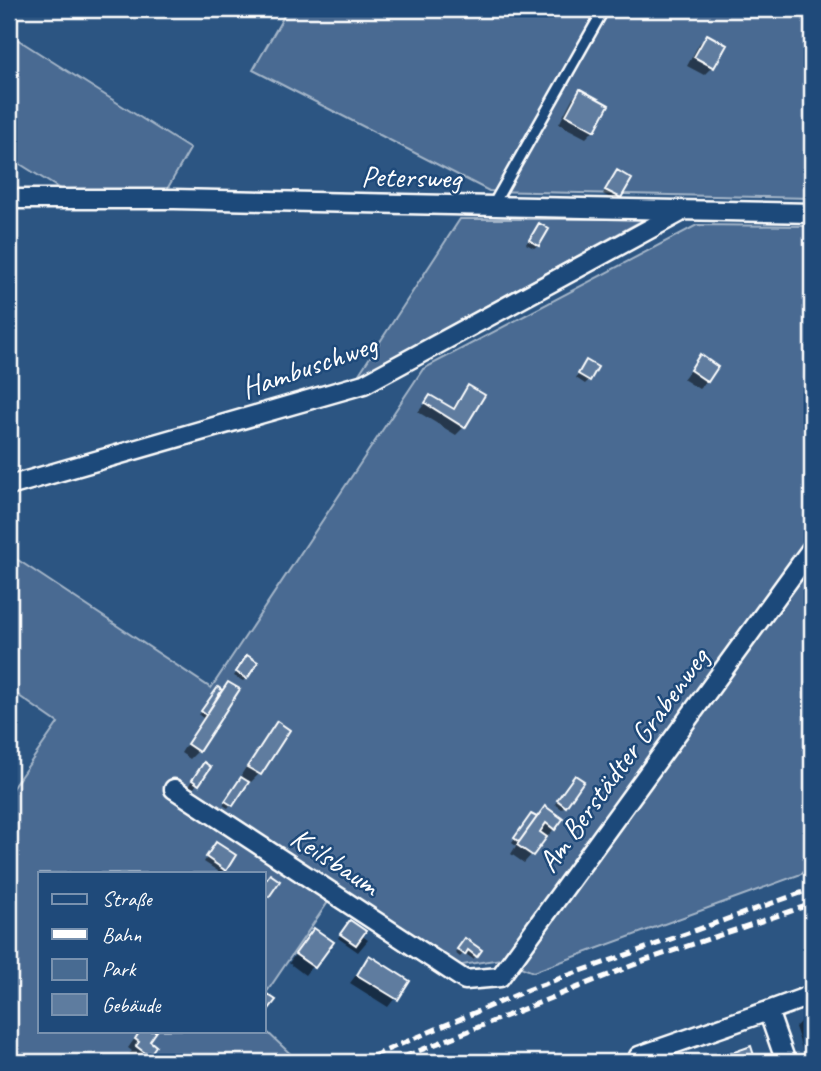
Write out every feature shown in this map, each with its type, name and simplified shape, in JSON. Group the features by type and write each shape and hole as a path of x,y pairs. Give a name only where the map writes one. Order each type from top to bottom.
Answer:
{"street":[{"name":"Petersweg","path":"9,199 812,213"},
{"name":"Hambuschweg","path":"9,486 364,384 682,211"},
{"name":"Am Berstädter Grabenweg","path":"464,980 500,977 812,548"},
{"name":"Keilsbaum","path":"174,789 464,980"},
{"path":"639,1056 812,995"},
{"path":"768,1011 786,1062"}],"lane":[{"path":"493,207 604,9"}],"green space":[{"path":"288,9 812,9 812,198 489,191 253,70"},
{"path":"9,34 190,149 166,191 60,189 9,157"},
{"path":"460,219 645,219 357,377"},
{"path":"697,225 812,226 812,870 533,972 501,959 456,966 339,886 266,993 266,872 38,872 38,1032 266,1031 299,1062 9,1062 9,793 58,723 9,689 9,554 211,688 423,369"}],"building":[{"path":"707,34 727,45 714,68 694,57"},
{"path":"580,89 609,105 595,131 566,115"},
{"path":"617,170 632,179 621,198 605,190"},
{"path":"539,223 549,229 539,246 529,240"},
{"path":"700,354 718,367 708,382 690,370"},
{"path":"586,360 598,367 590,381 578,374"},
{"path":"468,385 485,395 465,428 425,403 430,395 454,409"},
{"path":"247,655 258,662 247,679 236,672"},
{"path":"228,682 240,689 199,752 187,744"},
{"path":"218,687 222,690 206,715 201,711"},
{"path":"277,721 290,730 261,775 247,767"},
{"path":"204,762 211,767 199,785 192,780"},
{"path":"575,775 584,781 566,807 557,800"},
{"path":"241,777 249,782 233,806 225,801"},
{"path":"545,806 563,819 555,830 546,823 540,832 547,837 533,856 517,845"},
{"path":"531,814 537,817 519,842 514,838"},
{"path":"216,842 236,855 226,871 206,857"},
{"path":"270,874 280,881 269,897 266,895 266,879"},
{"path":"350,920 366,931 356,945 340,934"},
{"path":"314,928 334,942 315,968 295,954"},
{"path":"465,938 482,950 477,957 468,950 465,955 457,949"},
{"path":"369,955 410,981 398,1000 357,975"},
{"path":"266,995 276,1000 266,1013"},
{"path":"139,1032 156,1032 150,1041 156,1046 149,1056 136,1046 139,1042 135,1039"},
{"path":"751,1046 756,1062 706,1062"}],"railway":[{"path":"359,1062 530,989 812,889"},
{"path":"391,1062 646,960 812,904"}]}
